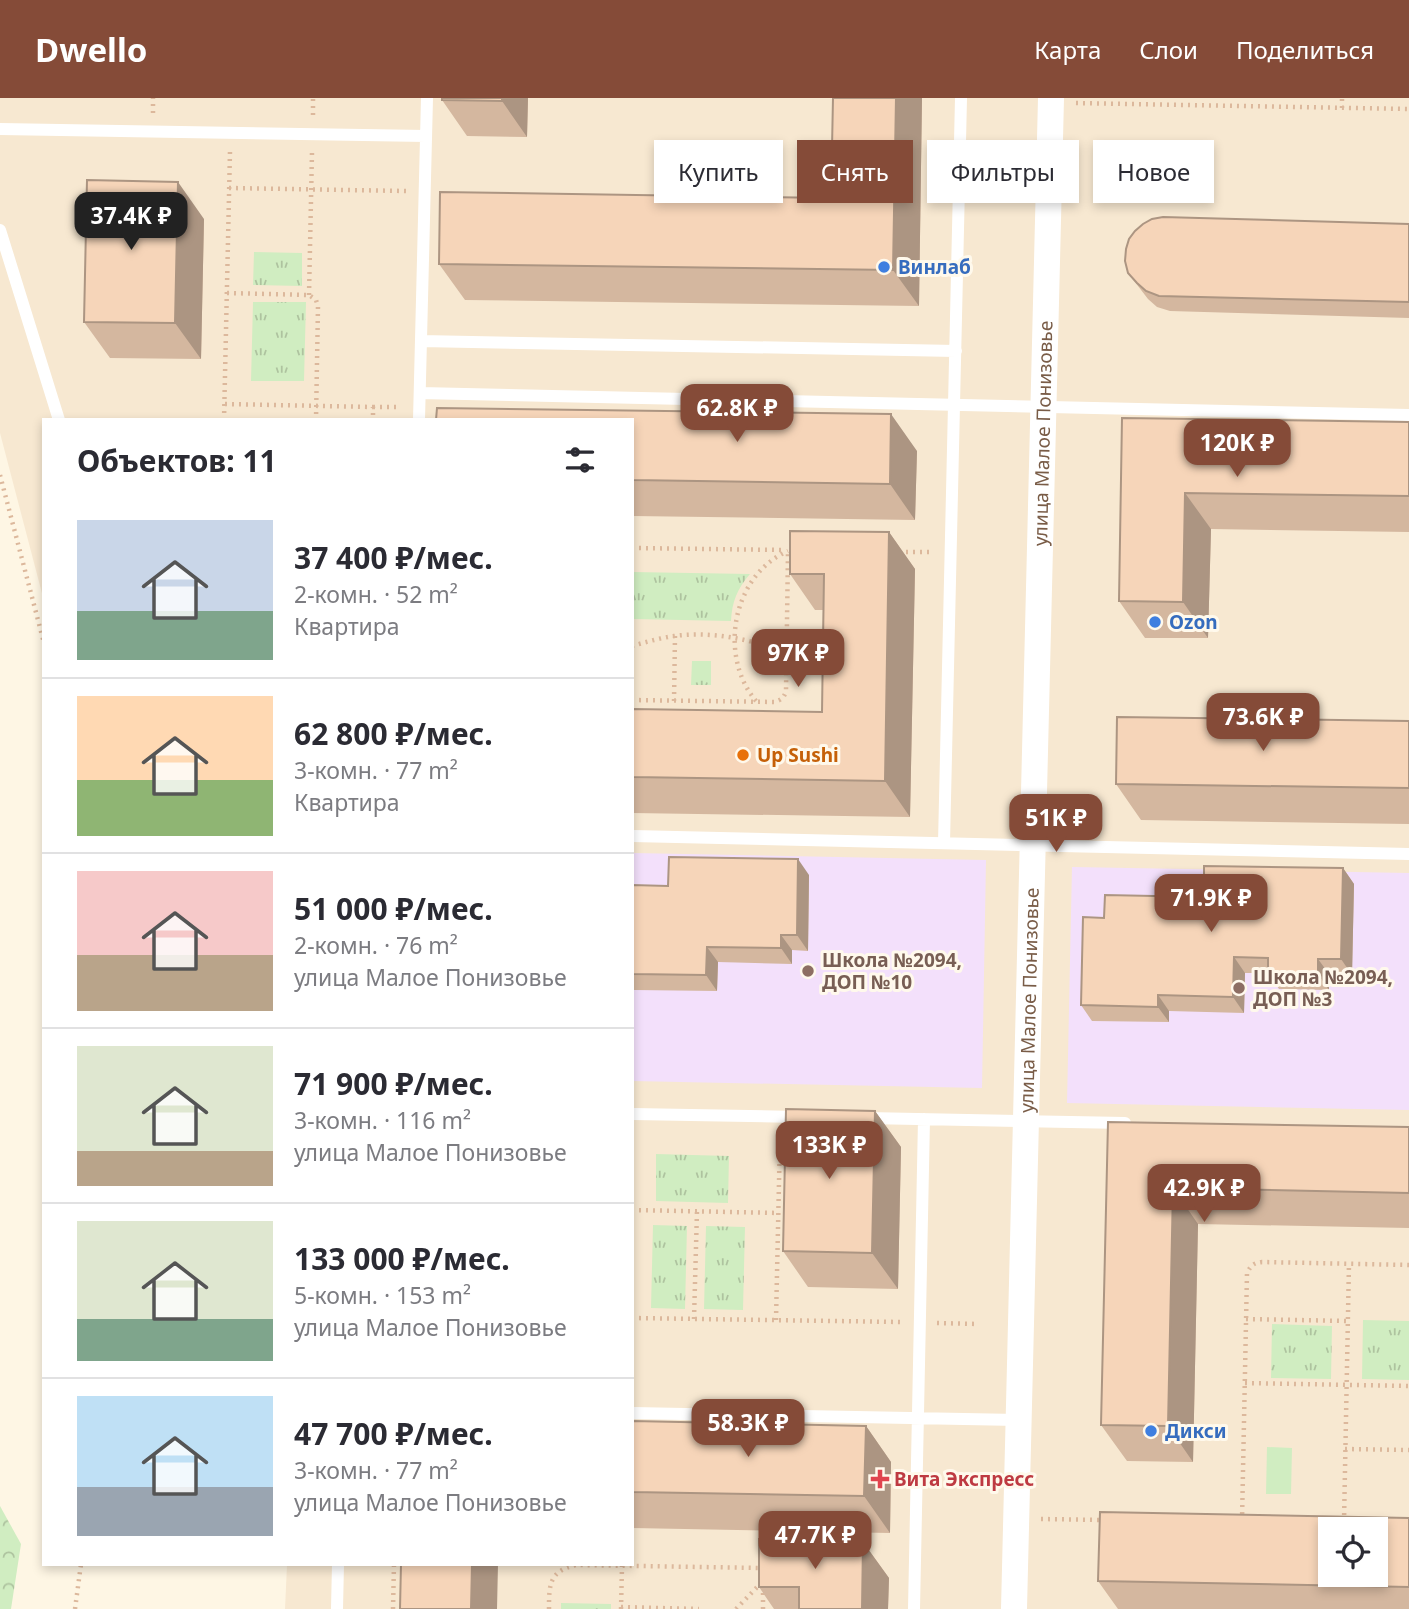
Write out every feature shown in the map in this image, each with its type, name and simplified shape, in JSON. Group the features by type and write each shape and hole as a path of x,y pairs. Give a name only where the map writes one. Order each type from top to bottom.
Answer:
{"street":[{"name":"улица Малое Понизовье","path":"1014,1609 1051,100"}],"lane":[{"path":"419,418 427,98"},
{"path":"944,843 961,98"},
{"path":"0,128 426,136"},
{"path":"0,230 58,418"},
{"path":"421,341 956,351"},
{"path":"420,393 1409,415"},
{"path":"634,836 1409,854"},
{"path":"634,1114 807,1117"},
{"path":"859,1118 1144,1123"},
{"path":"914,1609 924,1119"},
{"path":"634,1413 1019,1420"},
{"path":"337,1609 338,1566"}],"path":[{"path":"309,295 313,98"},
{"path":"1342,98 1342,108"},
{"path":"1051,100 1409,109"},
{"path":"224,418 230,133"},
{"path":"229,188 425,192"},
{"path":"227,293 309,295 316,300 316,418"},
{"path":"225,404 373,407 373,418"},
{"path":"0,475 42,635"},
{"path":"634,548 801,551"},
{"path":"757,702 738,670 734,638 736,617 745,593 761,570 788,551"},
{"path":"634,700 780,701 786,691 788,551"},
{"path":"890,552 915,552"},
{"path":"634,646 675,636 716,635 758,642 786,653"},
{"path":"674,701 675,636"},
{"path":"776,1320 781,1117"},
{"path":"634,1210 779,1213"},
{"path":"694,1319 696,1211"},
{"path":"1242,1523 1247,1273 1250,1266 1255,1263 1409,1265"},
{"path":"1343,1517 1349,1264"},
{"path":"634,1318 978,1324"},
{"path":"1246,1319 1348,1321"},
{"path":"1245,1383 1409,1387"},
{"path":"1345,1449 1409,1450"},
{"path":"1016,1519 1114,1521"},
{"path":"75,1609 80,1566"},
{"path":"393,1609 394,1566"},
{"path":"549,1609 549,1587 555,1575 563,1568 572,1566"},
{"path":"699,1609 621,1608 622,1566 764,1568 763,1609"},
{"path":"736,1609 763,1581"}],"shaded area":[{"path":"0,98 1409,98 1409,1609 285,1609 287,1566 634,1566 634,418 42,418 42,593 0,433"},
{"name":"Школа №2094, ДОП №10","path":"634,853 986,860 982,1088 634,1081"},
{"name":"Школа №2094, ДОП №3","path":"1072,867 1409,873 1409,1110 1067,1103"}],"green space":[{"path":"254,252 302,253 302,286 253,285"},
{"path":"253,302 306,302 304,381 251,381"},
{"path":"634,572 750,574 736,596 731,621 634,619"},
{"path":"692,661 711,661 711,685 691,685"},
{"path":"656,1154 729,1156 728,1203 656,1201"},
{"path":"653,1225 687,1226 685,1309 651,1308"},
{"path":"706,1226 745,1227 743,1310 704,1309"},
{"path":"1363,1320 1409,1321 1409,1380 1362,1379"},
{"path":"1272,1324 1332,1326 1331,1379 1271,1378"},
{"path":"1267,1447 1292,1448 1291,1494 1266,1494"},
{"path":"0,1506 21,1544 11,1609 0,1609"},
{"path":"561,1603 611,1604 611,1609 561,1609"}],"building":[{"path":"502,98 502,101 442,100"},
{"path":"833,98 896,98 895,140 832,140"},
{"path":"87,180 178,182 175,323 84,322"},
{"path":"440,192 654,195 654,203 783,203 783,197 797,197 797,203 894,203 893,270 439,264"},
{"path":"1163,217 1409,224 1409,302 1159,296 1146,291 1137,283 1128,273 1125,261 1129,239 1135,231 1152,219"},
{"path":"437,408 891,414 890,484 634,480 634,418 436,418"},
{"path":"1122,418 1409,422 1409,496 1185,493 1183,602 1119,601"},
{"path":"790,531 889,532 885,781 634,777 634,709 822,712 824,574 790,574"},
{"path":"1117,717 1409,721 1409,788 1116,784"},
{"path":"669,857 798,859 797,935 781,935 781,948 707,947 706,975 634,974 634,885 668,886"},
{"path":"1204,866 1343,868 1341,959 1318,959 1318,974 1268,973 1268,958 1234,957 1233,997 1158,995 1158,1007 1081,1005 1083,917 1104,918 1105,895 1204,897"},
{"path":"786,1109 875,1111 872,1253 783,1251"},
{"path":"1108,1122 1409,1127 1409,1193 1173,1188 1168,1426 1101,1425"},
{"path":"634,1421 866,1426 864,1496 634,1492"},
{"path":"1100,1512 1358,1517 1318,1517 1318,1585 1098,1581"},
{"path":"1388,1518 1409,1518 1409,1587 1388,1587"},
{"path":"759,1539 863,1542 862,1609 799,1609 799,1587 759,1587"},
{"path":"401,1566 472,1566 471,1609 400,1609"}],"place":[{"name":"Винлаб","path":"884,267"},
{"name":"Ozon","path":"1155,622"},
{"name":"Up Sushi","path":"743,755"},
{"name":"Школа №2094, ДОП №10","path":"808,971"},
{"name":"Школа №2094, ДОП №3","path":"1239,988"},
{"name":"Дикси","path":"1151,1431"},
{"name":"Вита Экспресс","path":"880,1479"}]}
